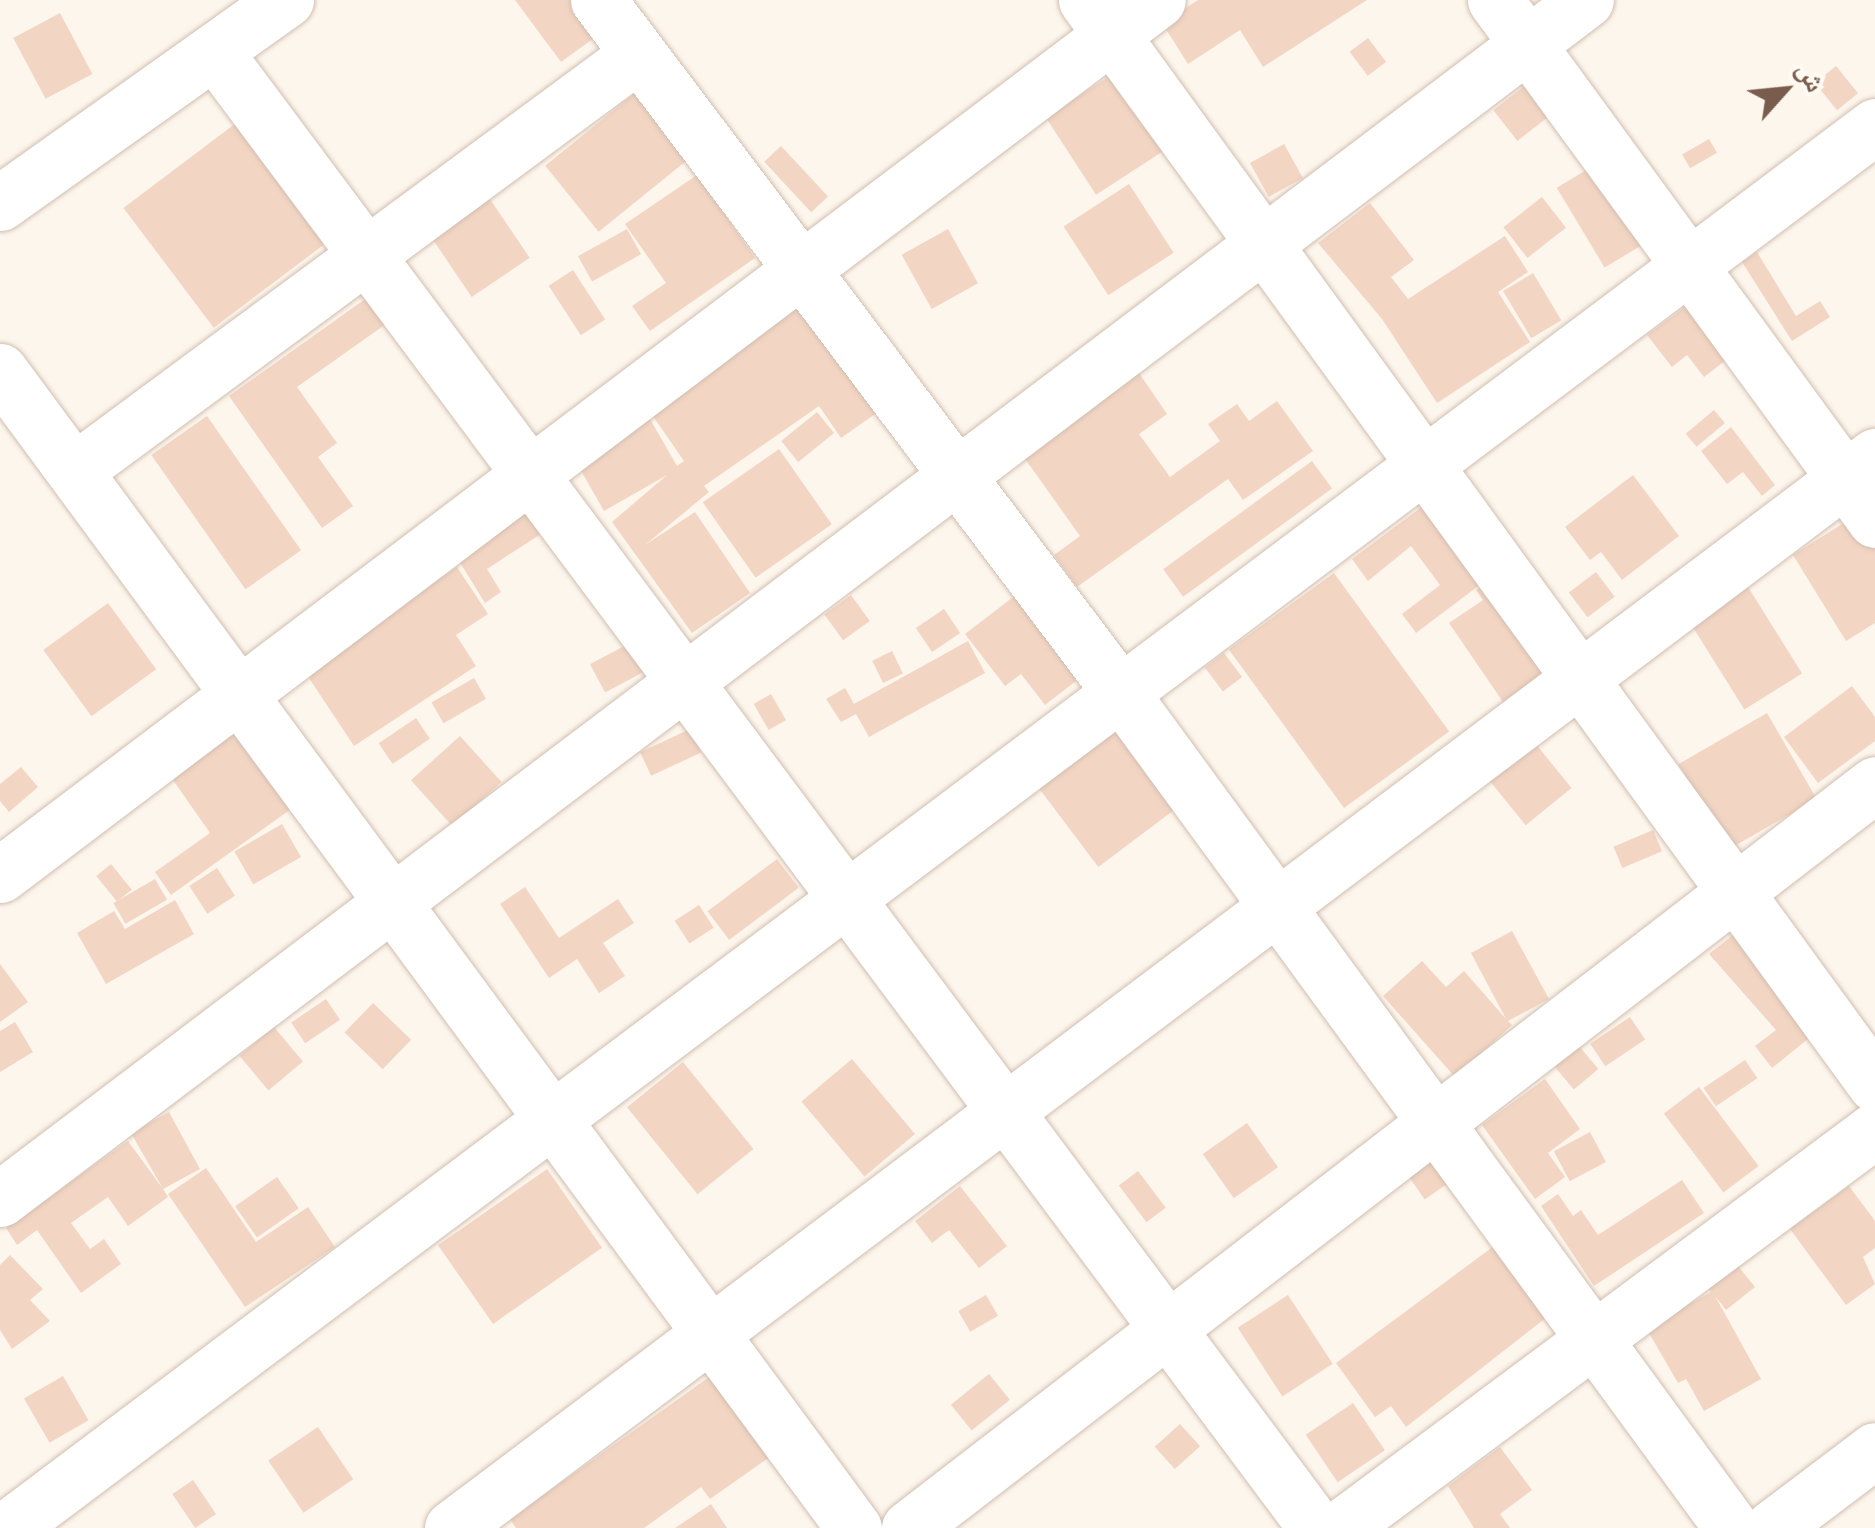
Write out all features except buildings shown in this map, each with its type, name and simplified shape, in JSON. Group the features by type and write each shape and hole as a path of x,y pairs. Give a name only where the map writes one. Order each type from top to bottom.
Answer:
{"street":[{"path":"0,204 286,0"},
{"path":"598,0 1120,692 1732,1528"},
{"path":"0,875 244,696 803,268 1098,17 1158,0"},
{"path":"452,1528 1580,678 1865,485 1692,268 1495,0"},
{"path":"0,1199 960,478 1586,0"},
{"path":"1098,17 1875,1084"},
{"path":"214,51 528,479 1316,1528"},
{"path":"74,470 636,55"},
{"path":"8,1528 550,1118 1692,268 1875,126"},
{"path":"0,371 244,696 854,1528"},
{"path":"909,1528 1875,784"},
{"path":"1340,1528 1875,1130"},
{"path":"1772,1528 1875,1450"}]}
